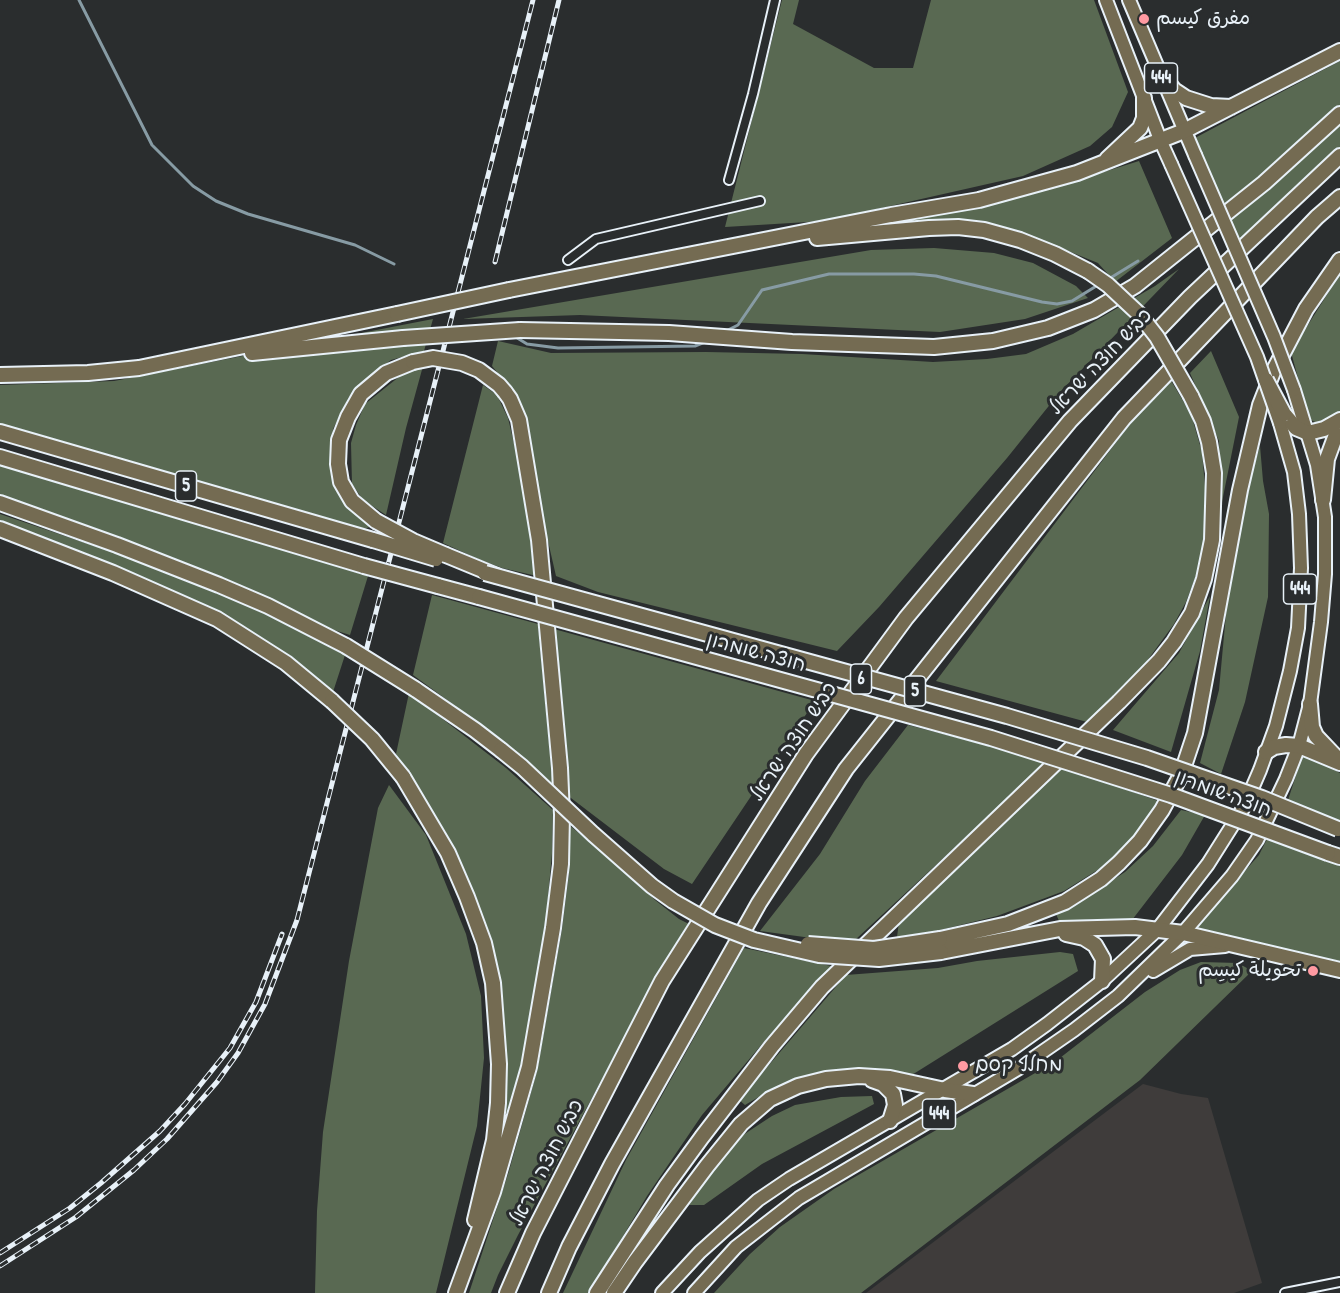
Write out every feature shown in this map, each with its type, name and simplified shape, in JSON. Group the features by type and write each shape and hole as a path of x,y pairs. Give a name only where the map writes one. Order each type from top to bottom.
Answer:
{"highway":[{"path":"0,375 98,372 181,361 509,290 715,249 842,231 979,200 1077,173 1161,141 1234,107 1340,51"},
{"path":"1157,69 1174,90 1186,98 1211,106 1234,107"},
{"path":"1102,164 1140,128 1144,117 1144,98"},
{"path":"181,361 404,338 520,330 695,335 792,342 934,347 993,341 1048,328 1094,310 1135,286 1264,183 1340,114"},
{"name":"כביש חוצה ישראל","path":"507,1293 533,1233 662,981 819,736 906,618 1070,421 1190,297 1340,156"},
{"name":"6","path":"549,1293 569,1247 612,1164 742,934 797,843 846,769 1124,418 1317,217 1340,197"},
{"path":"597,1293 667,1185 702,1137 772,1046 822,987 1111,710 1159,661 1192,613 1204,579 1212,540 1214,473 1203,421 1157,337 1138,314 1108,285 1088,271 1046,250 984,230 958,227 842,231"},
{"path":"940,946 1008,924 1065,902 1101,879 1119,863 1140,841 1162,810 1181,775 1195,733 1240,490 1260,405 1273,372 1306,309 1340,261"},
{"path":"445,558 376,521 352,501 341,482 338,464 339,440 360,394 386,373 412,362 434,358 462,363 479,370 505,392 519,420 539,540 560,768 562,815 561,864 552,940 529,1067 494,1192 461,1274"},
{"path":"1266,380 1282,419 1296,428 1308,433 1340,422"},
{"path":"1323,500 1327,459 1340,422"},
{"name":"חוצה שומרון","path":"0,432 373,540 445,558 489,573 1007,716 1148,758 1262,798 1339,829"},
{"name":"חוצה שומרון","path":"0,457 364,566 991,738 1171,795 1334,855"},
{"path":"0,503 219,585 268,606 346,646 415,689 501,750 620,859 666,896 715,925 754,940 805,952 879,959 940,946 1060,929 1097,927 1158,929 1340,970"},
{"path":"0,529 113,573 217,619 286,663 332,701 372,739 403,777 448,853 484,943 493,983 499,1064 494,1140 456,1293"},
{"path":"1310,704 1310,716 1316,736 1340,761"},
{"path":"1266,752 1274,747 1299,746 1340,761"},
{"path":"1034,934 1073,935 1084,938 1095,945 1103,959 1102,981"},
{"path":"858,1076 883,1084 893,1094 895,1105 890,1121"},
{"path":"614,1293 663,1223 707,1166 741,1124 770,1099 798,1086 826,1079 858,1076 890,1078 973,1094"}],"main road":[{"name":"444","path":"1106,0 1161,141 1266,380"},
{"name":"444","path":"694,1293 736,1247 799,1198 1019,1068 1118,996 1183,933 1232,876 1257,840 1299,746 1310,704 1325,574 1323,500 1317,465 1294,390 1274,337 1129,0"},
{"name":"444","path":"662,1293 700,1252 758,1200 789,1179 1012,1049 1102,981 1158,929 1230,832 1244,807 1276,726 1298,628 1301,568 1299,514 1294,472 1282,419"},
{"path":"1118,996 1179,954 1200,947 1234,946"}],"street":[{"path":"729,180 753,94 775,0"},
{"path":"568,260 596,239 760,201"},
{"path":"1286,1293 1340,1282"}],"shaded area":[{"path":"1143,1084 1208,1098 1262,1283 1234,1293 866,1293"}],"green space":[{"path":"782,0 799,0 793,24 874,68 913,68 931,0 1094,0 1128,92 1112,127 1090,146 1023,176 824,221 725,227"},
{"path":"1340,61 1340,148 1239,242 1193,139"},
{"path":"1139,161 1172,238 1115,282 1098,263 1016,230 983,222 944,220 877,224 1052,188"},
{"path":"934,248 994,253 1033,263 1076,286 1088,298 1025,319 940,332 580,315 463,319 871,250"},
{"path":"1179,269 1060,392 1007,458 879,607 837,651 598,592 556,576 539,502 531,442 519,399 492,366 498,341 551,353 802,354 933,362 987,359 1026,354 1073,334 1155,286"},
{"path":"1340,274 1340,413 1325,423 1317,423 1309,419 1291,352"},
{"path":"433,319 424,351 391,360 370,376 349,397 333,429 332,470 339,492 350,507 372,526 362,530 0,427 0,385 114,381"},
{"path":"1211,351 1239,417 1221,507 1219,441 1190,373"},
{"path":"423,366 386,515 363,500 352,484 351,443 365,404 400,376"},
{"path":"1170,379 1191,414 1202,452 1206,535 1197,573 1186,602 1174,624 1144,665 1087,722 936,681 1133,420"},
{"path":"483,385 497,395 508,418 522,477 537,576 502,568 443,543"},
{"path":"1260,446 1269,514 1268,597 1245,702 1221,774 1200,763 1219,690 1234,552"},
{"path":"0,464 368,576 350,635 318,625 225,580 0,497"},
{"path":"0,514 198,584 256,609 345,655 333,692 286,655 217,611 0,520"},
{"path":"432,595 538,624 553,786 492,733 413,675"},
{"path":"1210,596 1200,651 1171,752 1113,730 1179,653"},
{"path":"554,629 815,701 692,884 664,869 567,795"},
{"path":"409,693 506,768 553,810 552,853 544,943 512,1114 503,1112 506,1040 499,976 490,936 445,831 396,754"},
{"path":"908,725 1048,761 855,940 819,939 760,931 820,854 865,781"},
{"path":"1303,754 1340,773 1340,822 1288,800"},
{"path":"1063,767 1161,802 1129,847 1064,891 997,916 936,931 897,937 899,922"},
{"path":"389,785 426,835 466,934 481,996 484,1058 477,1126 436,1293 315,1293 317,1211 323,1132 349,961 378,808"},
{"path":"1181,810 1205,815 1182,855 1132,920 1095,919 1060,923 1055,912 1084,899 1125,872 1153,846"},
{"path":"569,825 633,877 655,900 689,924 627,1033 518,1235 491,1293 469,1293 509,1171 537,1071 562,929 569,873"},
{"path":"1267,839 1340,864 1340,968 1192,931 1259,855"},
{"path":"744,948 836,967 768,1037 702,1115 647,1196 589,1293 563,1293 626,1160"},
{"path":"1060,952 1073,954 1078,971 907,1078 860,1070 837,1070 794,1080 745,1105 739,1100 846,975 938,968 977,961"},
{"path":"1201,962 1238,963 1252,971 1140,1080 861,1293 714,1293 750,1254 780,1227 834,1189 1056,1061 1145,992 1180,970"},
{"path":"872,1096 874,1104 762,1164 704,1205 689,1205 717,1164 740,1137 772,1116 795,1105 841,1097"}],"waterway":[{"path":"79,0 152,145 193,186 216,201 248,214 355,245 394,264"},
{"path":"1107,280 1138,261"},
{"path":"724,332 738,325 762,290 829,274 936,276 1057,304 1072,301 1098,285"},
{"path":"514,336 527,344 558,348 695,346 705,342"}],"railway":[{"path":"0,1266 76,1217 134,1170 167,1139 217,1082 238,1053 265,1004 297,920 533,0"},
{"path":"495,262 559,0"},
{"path":"0,1253 70,1208 160,1131 185,1104 230,1048 256,1002 282,934"}],"place":[{"name":"مفرق كيسم","path":"1144,19"},
{"name":"تحويلة كيسِم","path":"1313,971"},
{"name":"מחלף קסם","path":"963,1066"}]}
